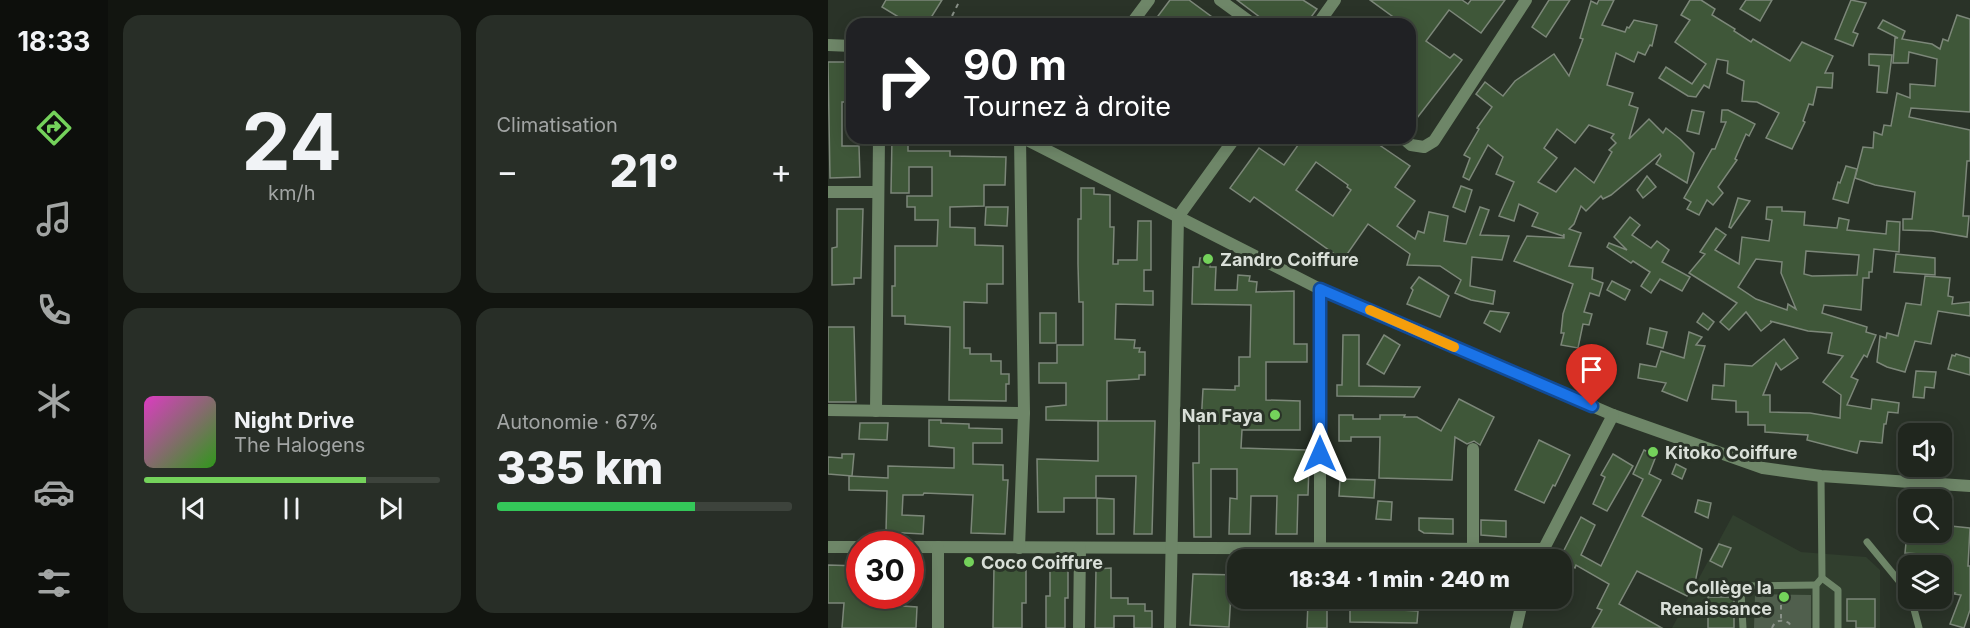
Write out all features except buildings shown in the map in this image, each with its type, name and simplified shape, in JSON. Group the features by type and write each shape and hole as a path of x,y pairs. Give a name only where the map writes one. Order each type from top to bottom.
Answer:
{"street":[{"path":"1136,18 1149,0"},
{"path":"1220,0 1245,18"},
{"path":"1322,18 1335,0"},
{"path":"1411,144 1424,147 1434,141 1526,0"},
{"path":"828,45 846,46"},
{"path":"876,411 879,144"},
{"path":"1019,548 1024,413 1022,144"},
{"path":"1047,144 1178,217 1320,289 1613,415 1762,468 1821,476 1970,486"},
{"path":"1170,628 1178,217 1231,144"},
{"path":"828,192 878,192"},
{"path":"924,547 1320,549 1320,289"},
{"path":"828,410 1024,413"},
{"path":"1542,549 1613,415"},
{"path":"1473,449 1473,549"},
{"path":"828,547 846,547"},
{"path":"938,547 938,628"},
{"path":"1079,628 1080,548"},
{"path":"1516,628 1520,609"}],"lane":[{"path":"1816,628 1816,585 1822,578 1821,476"},
{"path":"1867,542 1898,580"},
{"path":"1822,578 1838,590 1838,628"},
{"path":"1743,628 1742,588 1744,586 1816,585"},
{"path":"1914,609 1919,628"}],"path":[{"path":"951,18 960,0"},
{"path":"1781,585 1782,620"},
{"path":"1772,628 1776,622 1782,620 1789,623 1792,628"}],"shaded area":[{"name":"Collège la Renaissance","path":"1733,515 1801,552 1866,557 1880,570 1880,628 1672,628"},
{"path":"1755,594 1811,595 1811,628 1754,628"}],"slow traffic":[{"path":"1370,310 1454,347"}],"place":[{"name":"Zandro Coiffure","path":"1208,259"},
{"name":"Nan Faya","path":"1275,415"},
{"name":"Kitoko Coiffure","path":"1653,452"},
{"name":"Coco Coiffure","path":"969,562"},
{"name":"Collège la Renaissance","path":"1784,597"}],"route":[{"path":"1320,454 1320,289 1592,406"}]}
